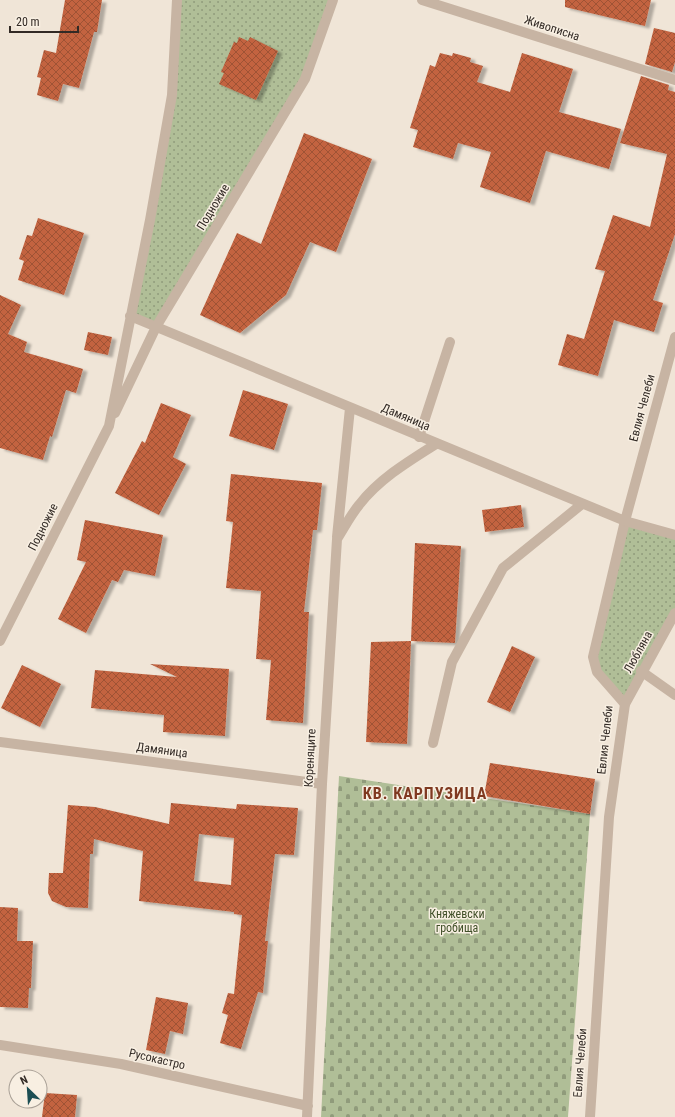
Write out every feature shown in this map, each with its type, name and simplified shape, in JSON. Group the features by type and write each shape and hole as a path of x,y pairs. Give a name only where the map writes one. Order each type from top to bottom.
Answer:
{"street":[{"name":"Подножие","path":"109,426 150,220 172,95 177,0"},
{"name":"Подножие","path":"0,641 109,426 156,327 305,79 333,0"},
{"name":"Живописна","path":"422,0 675,80"},
{"name":"Дамяница","path":"130,316 624,521 675,535"},
{"name":"Евлия Челеби","path":"590,1117 609,817 624,704 597,672 593,657 624,521 675,337"},
{"path":"419,437 450,342"},
{"path":"337,539 350,408"},
{"name":"Кореняците","path":"307,1117 322,784 337,539 359,505 383,481 404,464 436,444"},
{"path":"433,742 452,662 503,568 582,504"},
{"name":"Любляна","path":"624,704 675,613"},
{"path":"642,671 675,695"},
{"name":"Дамяница","path":"0,742 322,784"},
{"name":"Русокастро","path":"0,1044 121,1064 308,1106"}],"green space":[{"path":"177,0 333,0 305,79 156,327 130,316 172,95"},
{"path":"625,521 675,535 675,613 625,704 594,664"},
{"name":"Княжевски гробища","path":"339,776 590,814 568,1117 321,1117"}],"building":[{"path":"65,0 102,0 97,32 94,32 79,88 63,84 58,101 37,95 41,78 37,77 44,50 56,53"},
{"path":"565,0 651,0 645,26 565,7"},
{"path":"654,28 675,33 675,62 672,72 645,64"},
{"path":"239,37 248,41 250,37 278,51 256,100 219,84 224,73 221,72 234,42 237,43"},
{"path":"440,53 452,56 453,53 471,58 470,62 483,66 477,82 510,92 522,53 573,69 559,112 621,129 609,169 546,151 530,203 480,187 491,152 458,143 453,159 413,147 418,130 410,128 430,65 435,67"},
{"path":"641,76 669,85 668,90 675,92 675,234 653,300 663,303 654,332 614,320 598,376 558,365 567,334 584,339 605,271 595,269 613,215 650,227 667,154 620,143"},
{"path":"304,133 372,159 336,252 310,242 286,295 240,333 200,315 237,233 261,244"},
{"path":"38,218 84,233 64,295 18,280 24,261 19,259 27,235 32,236"},
{"path":"0,295 21,305 8,334 27,342 24,352 83,369 76,393 66,390 52,437 50,436 43,460 0,448"},
{"path":"88,332 112,337 108,355 84,350"},
{"path":"243,390 288,404 274,450 229,436"},
{"path":"161,403 191,415 173,457 186,464 159,515 115,493 142,441 145,443"},
{"path":"231,474 322,483 317,530 313,530 304,612 309,612 303,723 266,720 271,660 256,659 261,591 226,588 233,522 226,521"},
{"path":"521,505 524,527 485,532 482,510"},
{"path":"85,520 163,535 155,576 124,570 118,582 112,580 86,633 58,619 86,562 77,560"},
{"path":"415,543 461,546 455,643 411,641"},
{"path":"411,641 407,744 366,742 371,642"},
{"path":"512,646 535,657 510,712 487,702"},
{"path":"150,664 229,669 225,736 163,732 164,715 91,708 95,670 177,677"},
{"path":"22,665 61,684 40,727 1,708"},
{"path":"490,763 595,779 590,814 484,796"},
{"path":"171,803 236,809 237,804 298,808 294,855 275,854 265,941 268,941 263,993 258,992 241,1049 220,1043 228,1015 222,1013 228,993 234,994 242,915 234,914 234,912 139,901 143,851 94,839 93,854 90,854 88,908 66,907 52,901 48,893 49,873 63,873 68,805 95,807 169,824","holes":["199,834 234,838 231,885 194,881"]},
{"path":"0,907 18,908 17,941 33,941 31,988 29,988 28,1008 0,1007"},
{"path":"156,997 188,1003 183,1034 170,1031 165,1054 146,1050"},
{"path":"48,1093 77,1095 75,1117 42,1117 43,1109 48,1109"}],"district":[{"name":"КВ. КАРПУЗИЦА","path":"425,793"}]}
